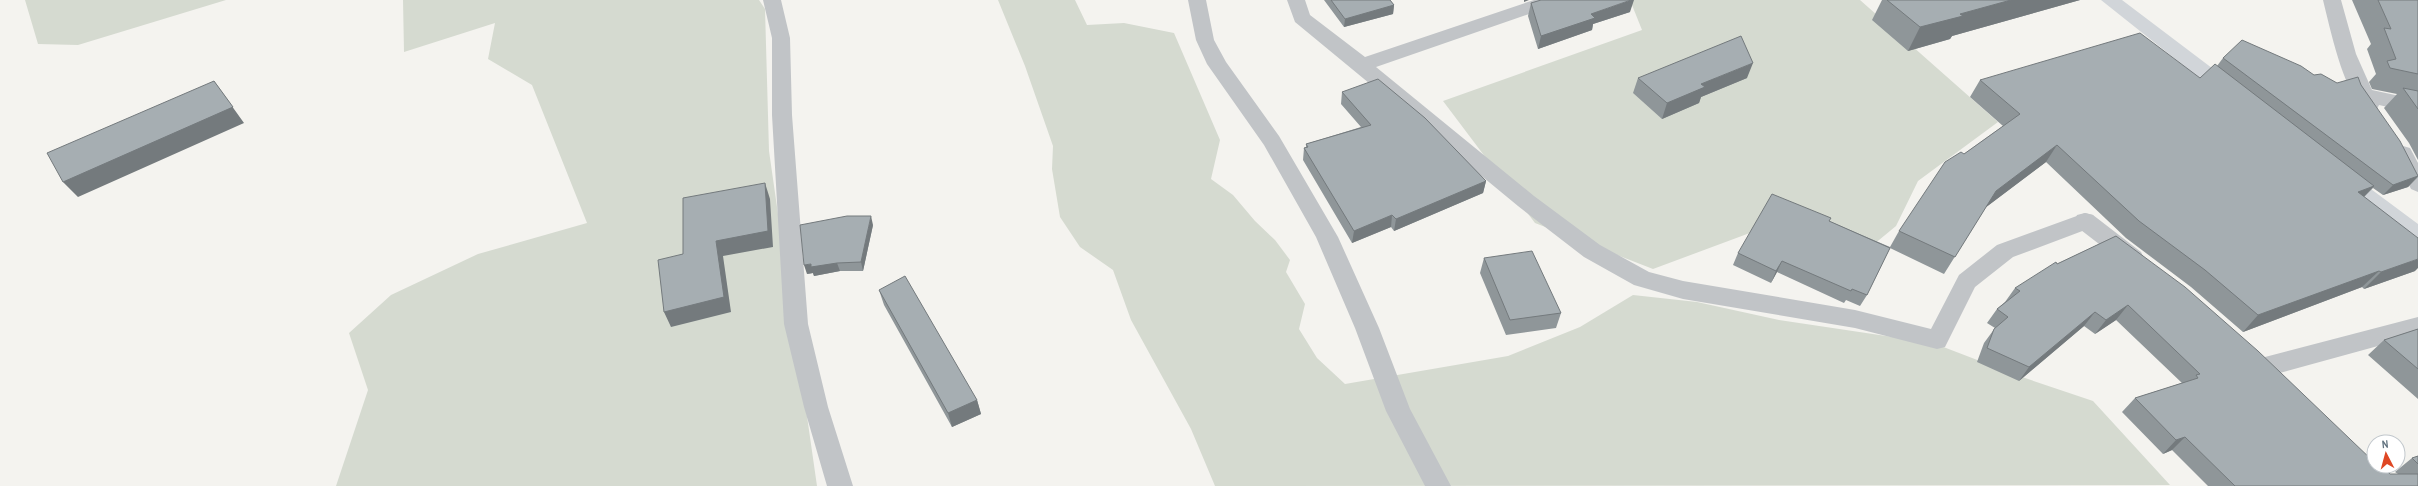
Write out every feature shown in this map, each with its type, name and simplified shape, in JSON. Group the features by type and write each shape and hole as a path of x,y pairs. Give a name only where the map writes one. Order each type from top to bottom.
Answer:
{"street":[{"path":"772,0 781,38 782,115 796,324 816,407 840,486"},
{"path":"1197,0 1205,40 1216,64 1272,141 1327,237 1367,328 1398,411 1438,486"},
{"path":"1296,0 1302,18 1362,65 1526,201 1592,251 1642,279 1683,290 1855,319 1937,340 1967,281 2005,250 2085,221 2152,271"},
{"path":"1362,65 1552,0"},
{"path":"2110,0 2247,105"},
{"path":"2332,0 2342,38 2363,95 2380,119"},
{"path":"2363,95 2418,107"},
{"path":"2393,137 2418,184"},
{"path":"2323,163 2418,236"},
{"path":"2265,367 2418,326"},
{"path":"2247,351 2282,383"}],"shaded area":[{"path":"25,0 226,0 78,45 38,44"},
{"path":"403,0 759,0 765,9 769,151 817,486 336,486 368,390 349,333 391,295 478,254 587,223 532,85 488,59 495,23 404,52"},
{"path":"998,0 1075,0 1087,25 1124,23 1174,33 1220,140 1211,179 1233,195 1255,221 1275,240 1290,260 1286,272 1305,304 1299,329 1317,358 1345,384 1508,356 1580,327 1633,295 1697,302 1779,320 1933,343 2019,376 2093,401 2170,485 1215,486 1191,429 1131,320 1113,270 1080,247 1060,217 1052,169 1053,146 1025,66"},
{"path":"1630,0 1860,0 1998,122 1918,181 1896,226 1873,245 1774,224 1653,269 1535,223 1443,101 1642,30"}],"building":[{"path":"1331,0 1390,0 1394,5 1345,19"},
{"path":"1541,0 1631,0 1591,14 1595,18 1541,36 1531,3"},
{"path":"1887,0 2011,0 1960,14 1963,16 1920,27"},
{"path":"2378,0 2418,0 2418,74 2390,68 2387,61 2396,59 2384,28 2391,29"},
{"path":"2140,33 2200,78 2215,64 2374,186 2358,192 2418,238 2418,259 2381,272 2379,271 2258,315 2205,270 2139,221 2057,145 1996,191 1955,257 1899,231 1945,162 1961,152 1964,154 2020,114 1980,80"},
{"path":"1741,36 1753,63 1701,84 1705,87 1667,103 1638,78"},
{"path":"2242,40 2301,66 2314,75 2321,74 2337,83 2358,77 2361,85 2400,141 2418,176 2393,185 2223,58"},
{"path":"1378,79 1425,118 1486,181 1396,219 1392,215 1354,231 1304,148 1308,147 1306,144 1371,125 1342,92"},
{"path":"214,81 233,107 63,182 47,153"},
{"path":"2403,88 2418,91 2418,109"},
{"path":"765,183 768,231 716,241 724,297 664,312 658,260 683,254 683,198"},
{"path":"1772,194 1831,218 1829,221 1890,248 1867,295 1852,289 1851,291 1782,261 1776,271 1738,253"},
{"path":"847,216 871,216 861,262 837,263 811,267 811,264 804,265 800,225"},
{"path":"2116,236 2185,287 2258,351 2366,454 2366,474 2418,474 2418,486 2235,486 2185,437 2176,440 2135,398 2198,378 2196,375 2200,374 2128,305 2106,320 2095,312 2029,367 1987,348 1994,329 2008,317 1997,309 2020,291 2015,288 2056,262 2057,264"},
{"path":"1532,251 1561,313 1510,320 1484,258"},
{"path":"905,276 977,400 948,413 879,290"},
{"path":"2418,329 2418,369 2384,340"},
{"path":"2418,456 2418,464 2412,458"}]}
